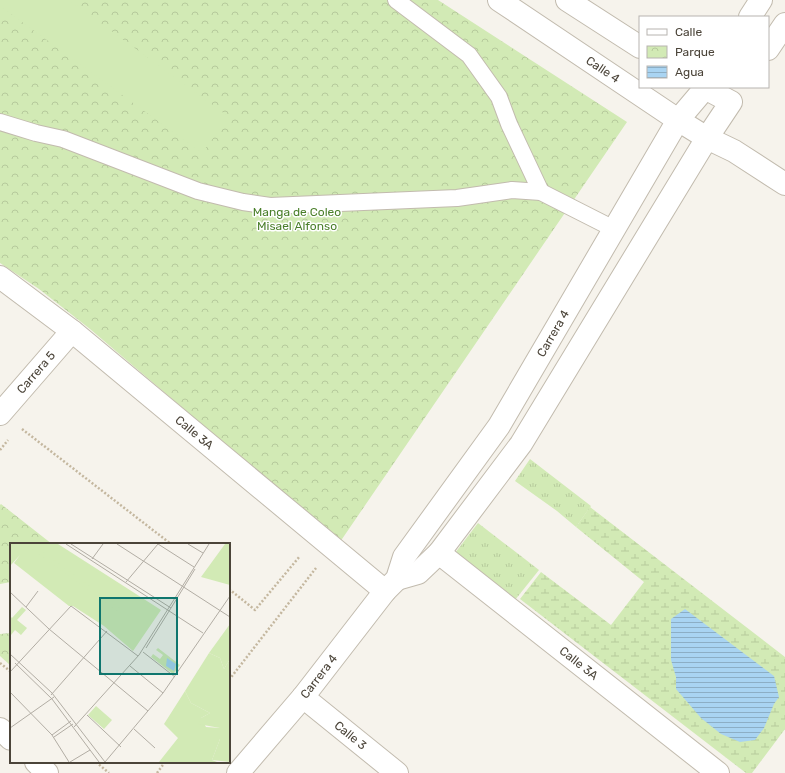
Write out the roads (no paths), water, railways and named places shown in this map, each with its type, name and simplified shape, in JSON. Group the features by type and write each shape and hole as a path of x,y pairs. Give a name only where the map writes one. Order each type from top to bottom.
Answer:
{"street":[{"name":"Calle 4","path":"499,0 678,120 707,138 734,151 785,184"},
{"path":"567,0 639,46"},
{"path":"751,16 761,0"},
{"path":"769,48 785,24"},
{"name":"Carrera 4","path":"238,773 303,697 391,585 404,557 498,426 678,120 705,88"},
{"path":"391,585 418,573 439,553 522,444 707,138 736,94 705,88"},
{"name":"Calle 3A","path":"0,277 33,301 391,585"},
{"name":"Carrera 5","path":"0,414 72,332"},
{"name":"Calle 3A","path":"439,553 718,773"},
{"name":"Calle 3","path":"303,697 397,773"},
{"path":"0,729 10,738"},
{"path":"37,763 47,773"}],"lane":[{"path":"396,0 469,55 498,97 541,192"},
{"path":"0,122 36,133 63,139 198,191 243,202 270,206 457,198 512,190 541,192 614,230"}],"water":[{"path":"685,609 774,676 779,697 774,704 764,728 755,740 740,742 721,734 701,718 676,689 676,677 671,660 671,619"}],"park label":[{"name":"Manga de Coleo Misael Alfonso","path":"297,219"}]}
